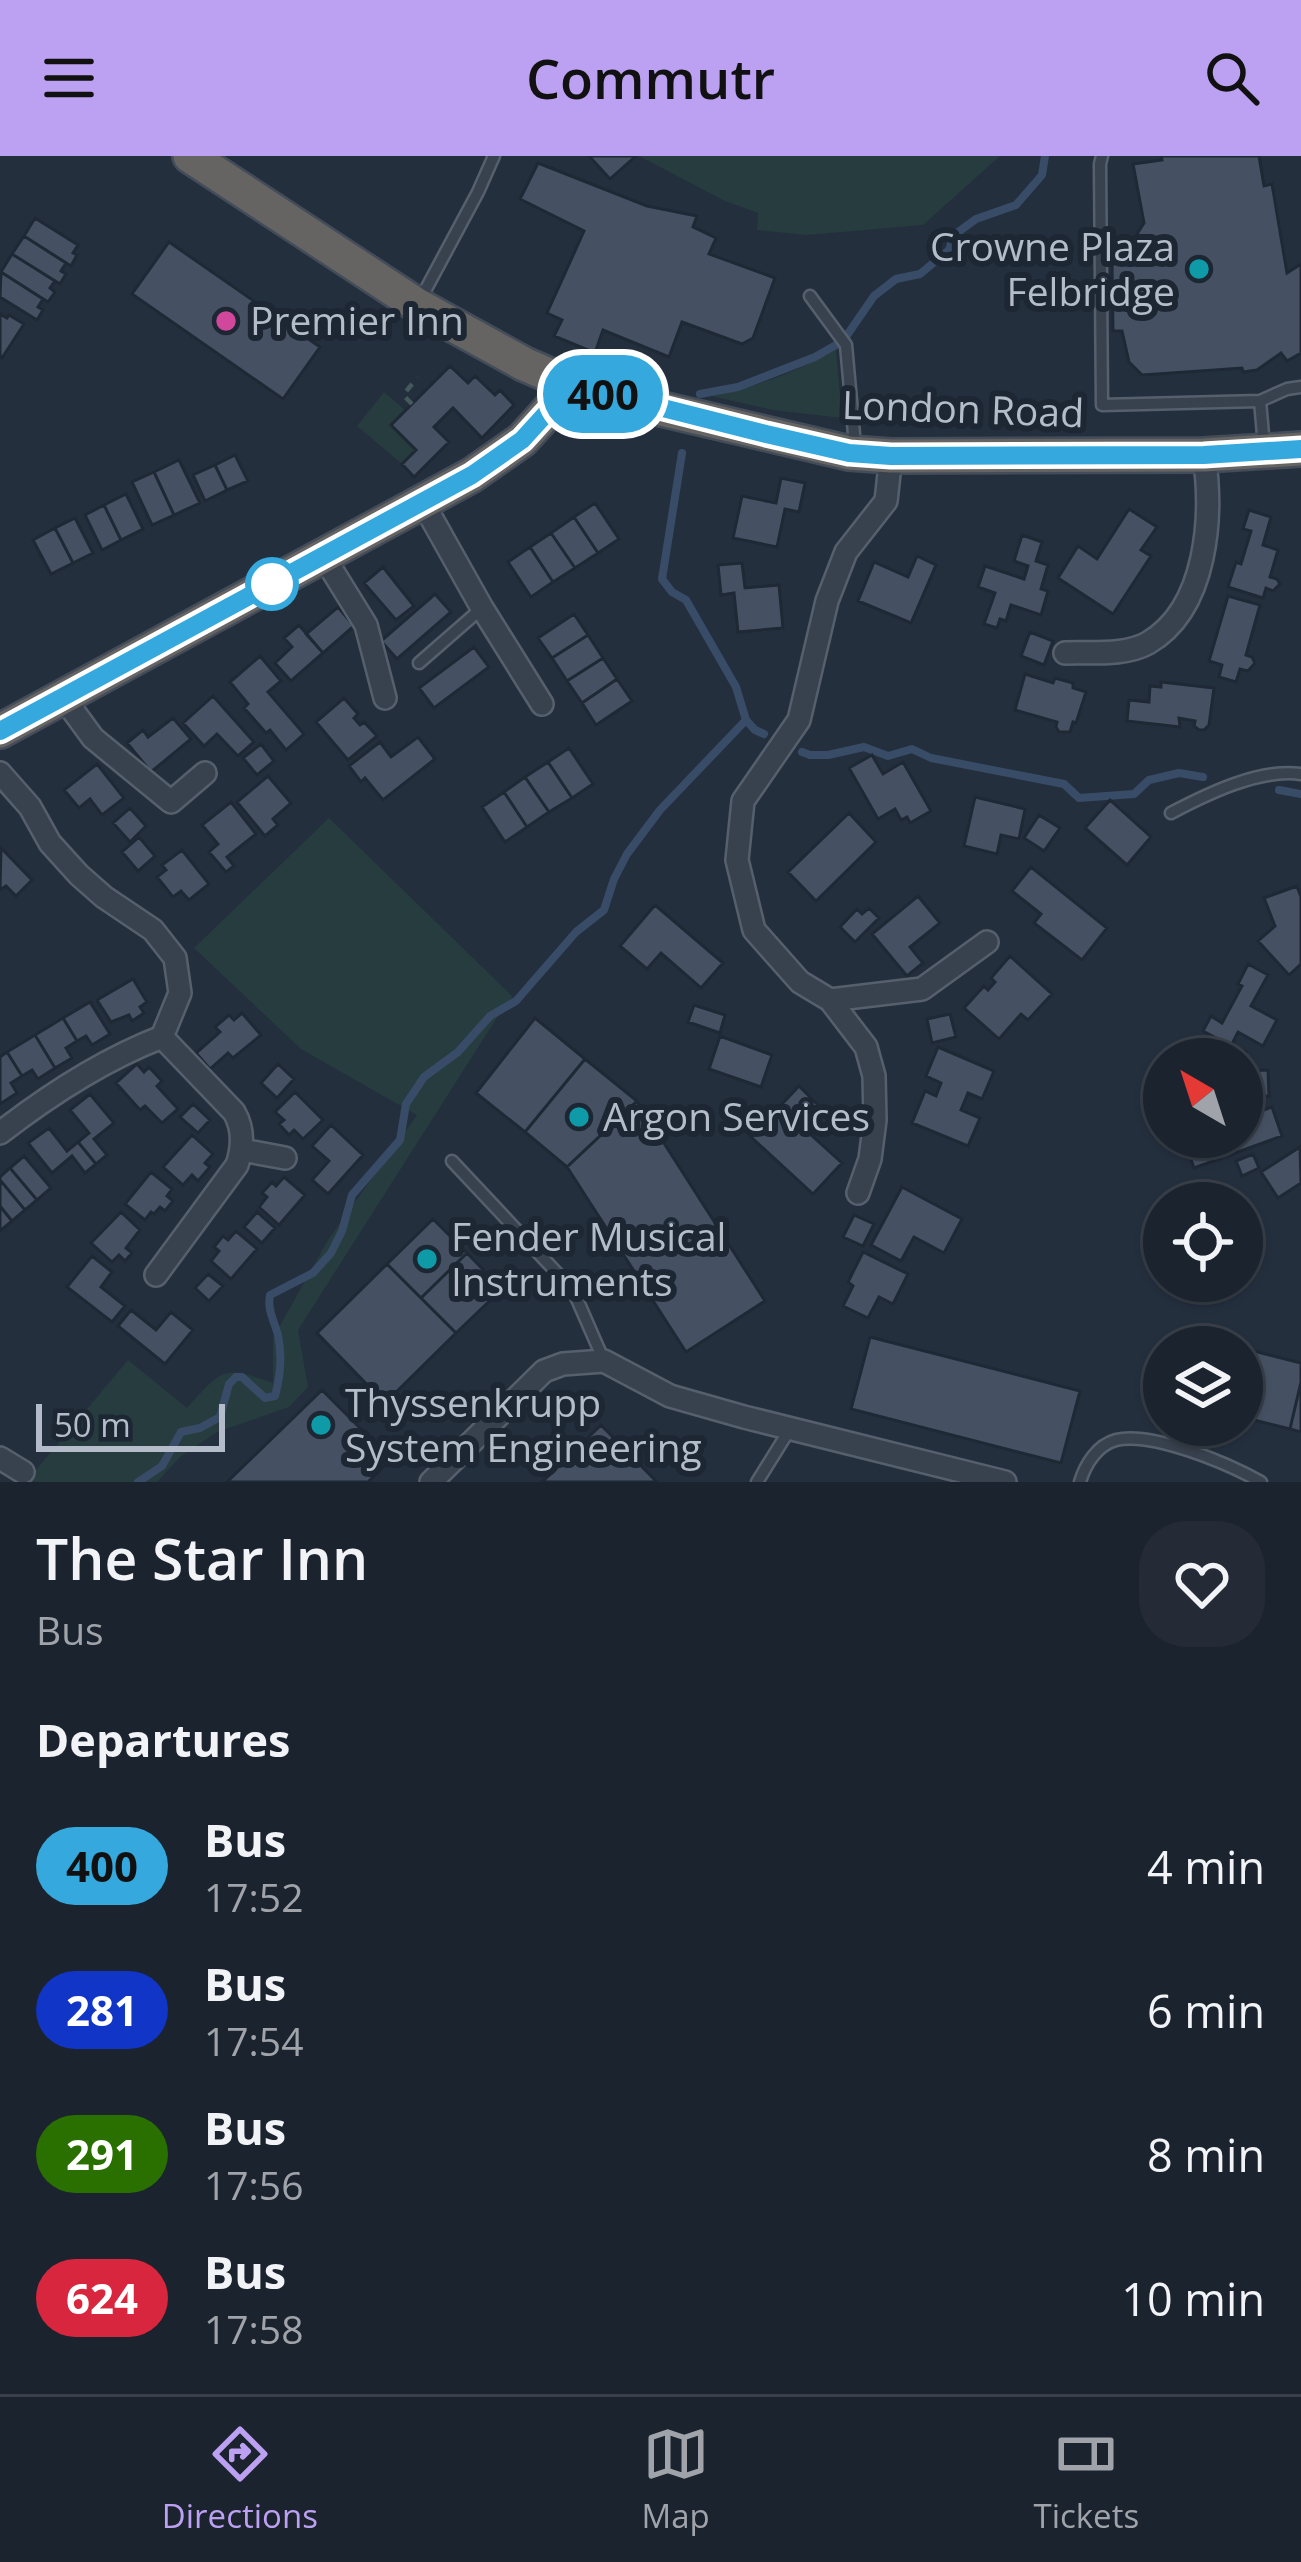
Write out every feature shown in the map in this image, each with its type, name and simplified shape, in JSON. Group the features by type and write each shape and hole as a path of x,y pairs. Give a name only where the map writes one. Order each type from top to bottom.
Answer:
{"highway":[{"name":"London Road","path":"190,156 417,305 513,358 572,385 644,405 849,453 891,456 1204,455 1301,449"},
{"path":"0,731 472,475 522,440 572,385"}],"street":[{"path":"1065,653 1118,651 1146,644 1170,625 1192,589 1206,546 1204,455"},
{"path":"858,1193 870,1159 875,1120 874,1076 866,1047 830,1000 800,982 754,930 737,860 742,801 799,720 827,601 846,552 886,501 891,456"},
{"path":"423,503 542,704"},
{"path":"322,554 367,626 385,698"},
{"path":"63,697 93,738 171,802 205,773"},
{"path":"0,773 79,875 154,930 176,958 179,993 162,1036 121,1053 0,1133"},
{"path":"830,1000 922,988 987,942"},
{"path":"156,1276 237,1166 242,1150 241,1123 234,1112 162,1036"},
{"path":"242,1150 285,1158"},
{"path":"430,1482 544,1372 562,1364 604,1361 670,1396 1005,1482"},
{"path":"0,1457 22,1472"}],"lane":[{"path":"417,305 494,156"},
{"path":"1102,156 1102,405 1260,401 1301,387"},
{"path":"810,296 843,341 854,434 849,453"},
{"path":"1260,401 1264,450"},
{"path":"419,662 482,608"},
{"path":"1171,813 1209,792 1283,772 1301,774"},
{"path":"452,1161 573,1290 604,1361"},
{"path":"758,1482 790,1429"},
{"path":"1080,1482 1096,1452 1114,1440 1142,1440 1222,1461 1261,1482"}],"path":[{"path":"412,404 403,395 418,376"}],"green space":[{"path":"639,156 1000,156 923,225 807,235 757,230 758,213"},
{"path":"836,350 842,418 711,396 775,378"},
{"path":"384,392 406,411 392,425 416,450 402,464 357,426"},
{"path":"329,818 513,997 298,1330 308,1387 289,1407 217,1432 180,1457 157,1482 26,1482 128,1360 187,1408 224,1374 273,1383 273,1338 328,1240 417,1115 301,1049 194,948"}],"building":[{"path":"589,156 636,156 610,179"},
{"name":"Crowne Plaza Felbridge","path":"1161,156 1259,156 1264,186 1272,184 1287,273 1301,264 1301,353 1287,361 1281,353 1257,370 1243,372 1242,368 1142,375 1129,362 1122,331 1113,331 1112,265 1144,223 1133,164 1162,160"},
{"path":"538,163 647,206 697,216 693,227 716,238 709,254 775,278 753,338 742,344 682,322 669,357 603,330 595,353 554,336 562,320 547,313 584,231 520,199"},
{"path":"35,218 78,245 71,266 24,236"},
{"path":"24,236 66,263 60,284 12,254"},
{"name":"Premier Inn","path":"169,242 320,347 283,399 132,294"},
{"path":"12,254 55,281 48,302 1,272"},
{"path":"1,272 43,299 37,320 0,297"},
{"path":"0,314 24,324 2,358 0,356"},
{"path":"450,366 468,383 475,376 495,395 500,390 514,405 482,438 453,408 434,427 449,442 414,477 402,464 416,450 391,425"},
{"path":"235,455 248,481 227,490 215,465"},
{"path":"179,460 200,503 174,515 154,472"},
{"path":"215,465 227,490 205,501 193,475"},
{"path":"154,472 174,515 152,525 132,482"},
{"path":"781,478 805,483 799,512 785,509 777,547 733,538 742,496 776,503"},
{"path":"126,494 143,529 121,540 104,505"},
{"path":"595,503 619,539 598,553 574,517"},
{"path":"104,505 121,540 102,550 85,515"},
{"path":"1129,509 1157,527 1141,550 1151,556 1113,614 1058,578 1078,546 1097,559"},
{"path":"1249,510 1271,517 1263,545 1278,550 1270,577 1280,584 1273,591 1266,588 1263,598 1228,587 1251,531 1243,529"},
{"path":"574,517 598,553 575,568 551,533"},
{"path":"75,518 93,553 73,563 55,528"},
{"path":"55,528 73,563 51,574 33,540"},
{"path":"551,533 575,568 553,582 530,547"},
{"path":"1022,535 1042,542 1036,561 1048,565 1041,589 1048,591 1041,615 1011,605 1006,621 1000,619 997,628 984,624 995,593 978,587 985,566 1024,579 1028,566 1014,561"},
{"path":"530,547 553,582 531,597 508,562"},
{"path":"917,556 936,565 911,623 858,601 874,562 908,577"},
{"path":"742,563 745,588 779,585 783,628 738,632 734,593 721,595 718,565"},
{"path":"383,567 414,606 396,620 364,583"},
{"path":"435,594 451,612 397,659 381,641"},
{"path":"1228,596 1260,605 1246,655 1255,663 1248,671 1240,669 1236,682 1219,677 1222,665 1209,661"},
{"path":"338,607 354,626 323,653 306,634"},
{"path":"574,614 588,635 552,658 538,638"},
{"path":"299,625 323,653 291,681 275,663 292,647 284,638"},
{"path":"1030,632 1053,641 1044,665 1021,656"},
{"path":"588,635 603,658 567,681 552,658"},
{"path":"474,647 489,667 434,708 419,688"},
{"path":"260,656 281,681 268,692 304,734 286,750 244,708 248,704 230,682"},
{"path":"603,658 617,679 582,703 567,681"},
{"path":"1025,674 1053,683 1055,678 1073,683 1073,688 1086,692 1070,732 1059,732 1057,722 1015,710"},
{"path":"617,679 632,701 596,725 582,703"},
{"path":"1161,682 1214,688 1209,725 1204,730 1194,726 1195,721 1179,718 1180,727 1127,721 1129,700 1149,702 1150,686 1161,687"},
{"path":"213,696 254,742 238,756 217,734 204,746 183,723"},
{"path":"344,698 358,714 354,718 360,725 364,722 377,736 348,760 316,722"},
{"path":"173,718 191,739 151,772 127,743 143,730 148,737"},
{"path":"418,737 435,759 383,800 349,766 380,742 391,757"},
{"path":"261,744 274,761 257,775 243,758"},
{"path":"569,748 593,784 572,798 548,762"},
{"path":"872,755 883,774 903,762 931,811 910,823 907,817 901,820 895,809 878,819 849,768"},
{"path":"548,762 572,798 549,812 525,777"},
{"path":"97,764 124,798 102,815 90,799 79,808 64,790"},
{"path":"268,776 291,803 273,819 278,825 265,836 237,802"},
{"path":"525,777 549,812 527,827 504,792"},
{"path":"504,792 527,827 505,842 482,807"},
{"path":"975,797 1025,809 1019,839 1001,835 997,854 964,846"},
{"path":"1110,800 1151,837 1127,865 1085,828"},
{"path":"231,802 256,834 227,857 234,866 226,872 209,852 218,844 202,825"},
{"path":"130,808 146,826 130,842 113,823"},
{"path":"849,813 876,842 816,901 788,872"},
{"path":"1039,815 1060,828 1044,851 1024,838"},
{"path":"139,837 155,856 138,871 122,852"},
{"path":"1,848 32,880 16,896 6,886 0,890"},
{"path":"182,850 209,884 189,900 181,891 173,897 157,877 166,870 162,865"},
{"path":"1031,867 1107,928 1082,960 1034,923 1041,914 1012,891"},
{"path":"1297,886 1301,964 1289,975 1258,941 1275,926 1264,898"},
{"path":"918,896 940,923 910,947 923,963 907,976 872,934"},
{"path":"655,905 723,963 701,988 661,953 647,969 620,946"},
{"path":"869,908 879,918 855,942 840,927 857,909 862,914"},
{"path":"1010,956 1052,994 1028,1020 1021,1014 999,1039 964,1008 984,986 988,990 995,982 991,978"},
{"path":"1248,964 1268,975 1251,1006 1277,1020 1263,1046 1263,1038 1238,1032 1235,1038 1216,1038 1203,1031 1211,1016 1222,1023 1242,986 1238,984"},
{"path":"133,979 147,1002 140,1007 144,1013 132,1021 129,1015 111,1022 97,1000"},
{"path":"90,1002 110,1034 92,1045 86,1036 77,1041 63,1018"},
{"path":"694,1005 725,1015 720,1033 688,1022"},
{"path":"242,1013 261,1035 233,1058 228,1053 210,1069 196,1053 220,1032 215,1027 229,1015 234,1020"},
{"path":"950,1014 956,1037 932,1043 927,1019"},
{"path":"63,1018 77,1041 66,1048 72,1058 55,1068 35,1035"},
{"path":"535,1018 585,1059 525,1132 476,1093"},
{"path":"35,1035 55,1068 38,1079 32,1070 22,1076 7,1052"},
{"path":"720,1036 772,1055 761,1087 709,1069"},
{"path":"938,1047 994,1071 982,1099 968,1093 961,1110 980,1118 968,1146 912,1123 925,1091 936,1096 941,1083 926,1076"},
{"path":"7,1052 22,1076 11,1083 17,1093 0,1104 0,1057"},
{"name":"Argon Services","path":"585,1059 637,1101 567,1167 525,1132"},
{"path":"137,1064 144,1072 149,1067 162,1081 157,1086 178,1109 162,1123 145,1106 140,1110 116,1083"},
{"path":"278,1064 294,1079 277,1098 261,1083"},
{"path":"1263,1070 1268,1070 1269,1096 1263,1096"},
{"path":"799,1086 817,1104 799,1124 842,1163 813,1194 751,1137"},
{"path":"295,1092 323,1120 303,1139 294,1130 289,1135 275,1112"},
{"path":"90,1094 114,1123 94,1139 107,1155 96,1164 78,1142 89,1133 70,1110"},
{"path":"637,1101 765,1301 686,1352 567,1167"},
{"path":"193,1104 210,1120 198,1133 180,1117"},
{"path":"1272,1107 1282,1136 1263,1143 1263,1110"},
{"path":"331,1125 363,1155 328,1194 312,1180 329,1161 312,1146"},
{"path":"49,1128 67,1151 78,1142 96,1164 85,1173 72,1156 52,1173 28,1143"},
{"path":"192,1135 213,1154 205,1163 210,1167 198,1181 192,1175 183,1185 163,1167"},
{"path":"1300,1147 1301,1183 1278,1198 1261,1172"},
{"path":"24,1156 51,1188 37,1200 10,1168"},
{"path":"1190,1158 1222,1158 1194,1168"},
{"path":"1255,1158 1259,1168 1242,1176 1236,1161"},
{"path":"10,1168 37,1200 25,1210 0,1180"},
{"path":"151,1172 172,1189 167,1196 173,1201 165,1211 160,1207 145,1220 125,1204"},
{"path":"284,1177 305,1195 279,1225 259,1207 267,1197 262,1193"},
{"path":"0,1180 25,1210 12,1221 0,1206"},
{"path":"902,1187 962,1219 944,1253 914,1237 901,1261 871,1245"},
{"path":"0,1206 12,1221 0,1231"},
{"path":"121,1212 140,1230 126,1248 132,1253 125,1261 119,1255 112,1262 91,1243"},
{"path":"257,1212 275,1228 262,1243 244,1227"},
{"path":"854,1215 874,1224 863,1246 843,1237"},
{"name":"Fender Musical Instruments","path":"433,1219 467,1253 421,1298 387,1264"},
{"path":"236,1231 257,1249 231,1279 211,1261 223,1236 228,1240"},
{"path":"863,1252 908,1274 893,1304 879,1297 868,1318 843,1306 853,1286 848,1282"},
{"path":"467,1253 502,1289 456,1333 421,1298"},
{"path":"92,1256 112,1272 101,1287 125,1306 112,1322 67,1287"},
{"path":"387,1264 456,1333 385,1403 317,1333"},
{"path":"208,1274 223,1286 209,1301 195,1288"},
{"path":"131,1310 156,1330 171,1312 193,1330 165,1364 118,1326"},
{"path":"870,1337 1080,1391 1061,1463 851,1409"},
{"path":"1263,1353 1301,1363 1290,1429 1263,1422"},
{"path":"1301,1382 1301,1432 1290,1429"},
{"name":"Thyssenkrupp System Engineering","path":"322,1390 391,1459 368,1482 227,1482"},
{"path":"601,1425 657,1482 542,1482"}],"waterway":[{"path":"700,394 738,387 843,341 874,296 896,279 920,274 949,250 954,235 976,219 1016,205 1042,175 1045,156"},
{"path":"682,453 662,579 686,600 736,687 746,720"},
{"path":"138,1482 162,1466 181,1432 220,1417 229,1384 236,1377 265,1398 275,1396 280,1350 270,1295 313,1273 331,1253 352,1195 400,1140 406,1104 424,1077 458,1052 490,1016 516,1001 576,932 604,910 627,854 660,810 746,720 764,734"},
{"path":"802,752 828,755 864,747 888,756 912,749 931,758 1064,784 1079,798 1134,794 1149,780 1179,773 1203,777"},
{"path":"1279,790 1301,794"}],"bus line":[{"name":"400","path":"0,731 472,475 531,432 572,385 849,453 1204,455 1301,449"}],"place":[{"name":"Crowne Plaza Felbridge","path":"1199,269"},
{"name":"Premier Inn","path":"226,321"},
{"name":"Argon Services","path":"579,1117"},
{"name":"Fender Musical Instruments","path":"427,1259"},
{"name":"Thyssenkrupp System Engineering","path":"321,1425"}]}
